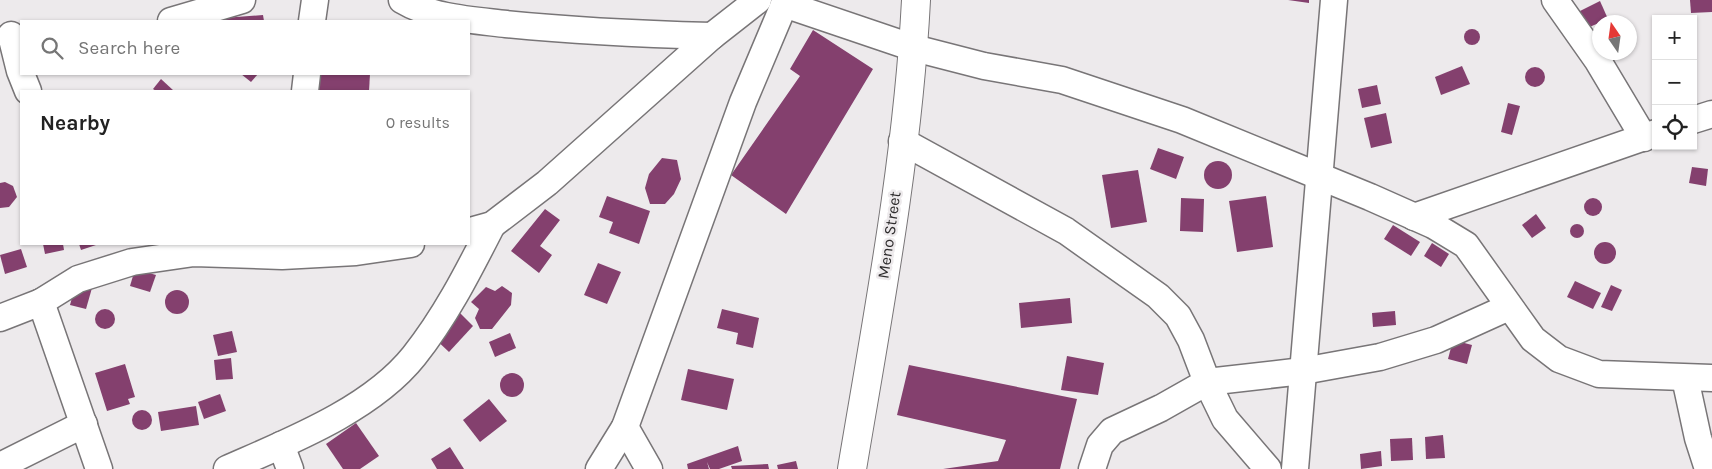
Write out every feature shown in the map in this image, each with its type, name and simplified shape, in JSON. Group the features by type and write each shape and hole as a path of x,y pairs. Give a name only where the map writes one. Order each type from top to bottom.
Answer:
{"street":[{"path":"174,20 238,0"},
{"path":"312,20 314,0"},
{"path":"402,0 410,5 454,18 574,31 712,36"},
{"name":"Meno Street","path":"852,469 894,210 914,48 916,0"},
{"path":"1295,469 1334,0"},
{"path":"1414,217 1650,136 1555,0"},
{"path":"598,469 625,427 742,102 785,2 914,48 984,66 1062,80 1182,120 1320,176 1414,217 1466,244 1533,339 1559,359 1599,374 1712,378"},
{"path":"226,469 310,432 382,387 413,357 466,278 480,228 547,183 748,3"},
{"path":"11,34 20,71"},
{"path":"22,75 28,90"},
{"path":"305,90 307,75"},
{"path":"1697,119 1712,114"},
{"path":"902,141 1066,231 1158,296 1178,316 1191,340 1207,382 1225,419 1268,469"},
{"path":"0,318 41,302 78,279 129,253 200,248 282,256 356,252 404,245"},
{"path":"41,302 99,469"},
{"path":"1092,469 1100,445 1112,431 1161,408 1207,382 1304,371 1380,356 1436,340 1509,307"},
{"path":"1685,378 1698,438 1708,469"},
{"path":"0,466 84,424"},
{"path":"625,427 648,469"},
{"path":"281,445 290,469"}],"building":[{"path":"1288,0 1309,0 1309,3"},
{"path":"1690,0 1712,0 1712,12 1691,13"},
{"path":"1600,1 1606,15 1592,15 1592,26 1585,29 1578,12"},
{"path":"263,15 264,20 223,20 223,18"},
{"path":"1472,29 1478,31 1480,37 1478,43 1472,45 1466,43 1464,37 1466,31"},
{"path":"813,30 873,69 786,214 731,175 800,76 790,69"},
{"path":"1462,66 1470,84 1441,95 1435,77"},
{"path":"1531,67 1539,67 1545,73 1545,81 1539,87 1531,87 1525,81 1525,73"},
{"path":"242,75 257,75 251,82"},
{"path":"315,75 370,75 369,90 314,90"},
{"path":"161,79 173,90 154,90 153,89"},
{"path":"1377,85 1381,104 1362,108 1358,89"},
{"path":"1508,103 1520,106 1512,135 1501,132"},
{"path":"1386,113 1392,143 1371,148 1364,118"},
{"path":"1158,148 1184,157 1176,179 1150,169"},
{"path":"662,158 677,160 681,179 674,194 665,204 650,204 645,188 649,174"},
{"path":"1218,161 1228,165 1232,175 1228,185 1218,189 1208,185 1204,175 1208,165"},
{"path":"1692,167 1708,169 1706,186 1689,183"},
{"path":"1138,170 1147,222 1111,228 1102,175"},
{"path":"5,182 13,186 17,197 9,207 0,208 0,183"},
{"path":"607,196 650,211 639,244 609,233 613,222 599,217"},
{"path":"1266,196 1273,247 1237,252 1229,201"},
{"path":"1181,198 1204,199 1203,232 1180,231"},
{"path":"1593,198 1599,201 1602,207 1599,213 1593,216 1587,213 1584,207 1587,201"},
{"path":"545,209 560,220 540,246 552,255 539,273 511,251"},
{"path":"1536,214 1546,228 1532,238 1522,225"},
{"path":"1574,224 1580,224 1584,231 1580,238 1574,238 1570,234 1570,228"},
{"path":"1393,225 1420,242 1411,256 1384,239"},
{"path":"1601,242 1609,242 1616,249 1616,257 1609,264 1601,264 1594,257 1594,249"},
{"path":"1432,243 1449,254 1441,267 1424,256"},
{"path":"43,245 63,245 64,250 45,254"},
{"path":"79,245 96,245 81,250"},
{"path":"21,249 27,267 5,274 0,255"},
{"path":"598,263 621,272 607,304 584,295"},
{"path":"135,269 156,275 150,292 130,286"},
{"path":"1575,281 1601,293 1593,309 1567,297"},
{"path":"76,283 92,288 86,309 70,305"},
{"path":"1611,285 1622,290 1612,311 1601,307"},
{"path":"502,286 512,293 511,305 492,329 480,329 475,318 479,309 471,302 486,287 495,291"},
{"path":"177,290 182,291 188,297 188,307 182,313 177,314 172,313 166,307 165,302 166,297 172,291"},
{"path":"1070,298 1072,323 1021,328 1019,303"},
{"path":"105,309 112,312 115,319 112,326 105,329 98,326 95,319 98,312"},
{"path":"722,309 759,318 753,348 736,344 738,333 717,328"},
{"path":"458,311 473,326 449,352 433,337"},
{"path":"1395,311 1396,325 1373,327 1372,313"},
{"path":"232,331 237,352 218,356 213,335"},
{"path":"510,333 516,348 495,357 489,342"},
{"path":"1453,340 1472,345 1467,364 1448,359"},
{"path":"1067,356 1104,363 1098,395 1061,390"},
{"path":"231,358 233,379 216,380 214,360"},
{"path":"125,364 135,397 128,399 130,404 107,411 95,373"},
{"path":"909,365 1077,399 1060,469 943,469 998,461 1006,440 897,415"},
{"path":"688,369 734,379 727,410 681,400"},
{"path":"512,373 521,376 524,385 521,394 512,397 503,394 500,385 503,376"},
{"path":"220,394 226,411 204,419 198,402"},
{"path":"489,399 507,421 480,442 463,420"},
{"path":"196,406 199,425 161,431 158,412"},
{"path":"142,410 149,413 152,420 149,427 142,430 135,427 132,420 135,413"},
{"path":"356,423 379,456 360,469 343,469 326,444"},
{"path":"1443,435 1445,458 1426,459 1425,437"},
{"path":"1412,438 1413,460 1391,461 1390,439"},
{"path":"738,446 742,461 719,469 710,469 707,462 709,469 688,469 687,464"},
{"path":"450,447 464,469 437,469 431,459"},
{"path":"1381,451 1382,466 1361,469 1360,454"},
{"path":"796,461 798,469 778,469 777,465"},
{"path":"768,464 769,469 732,469 731,466"}]}
